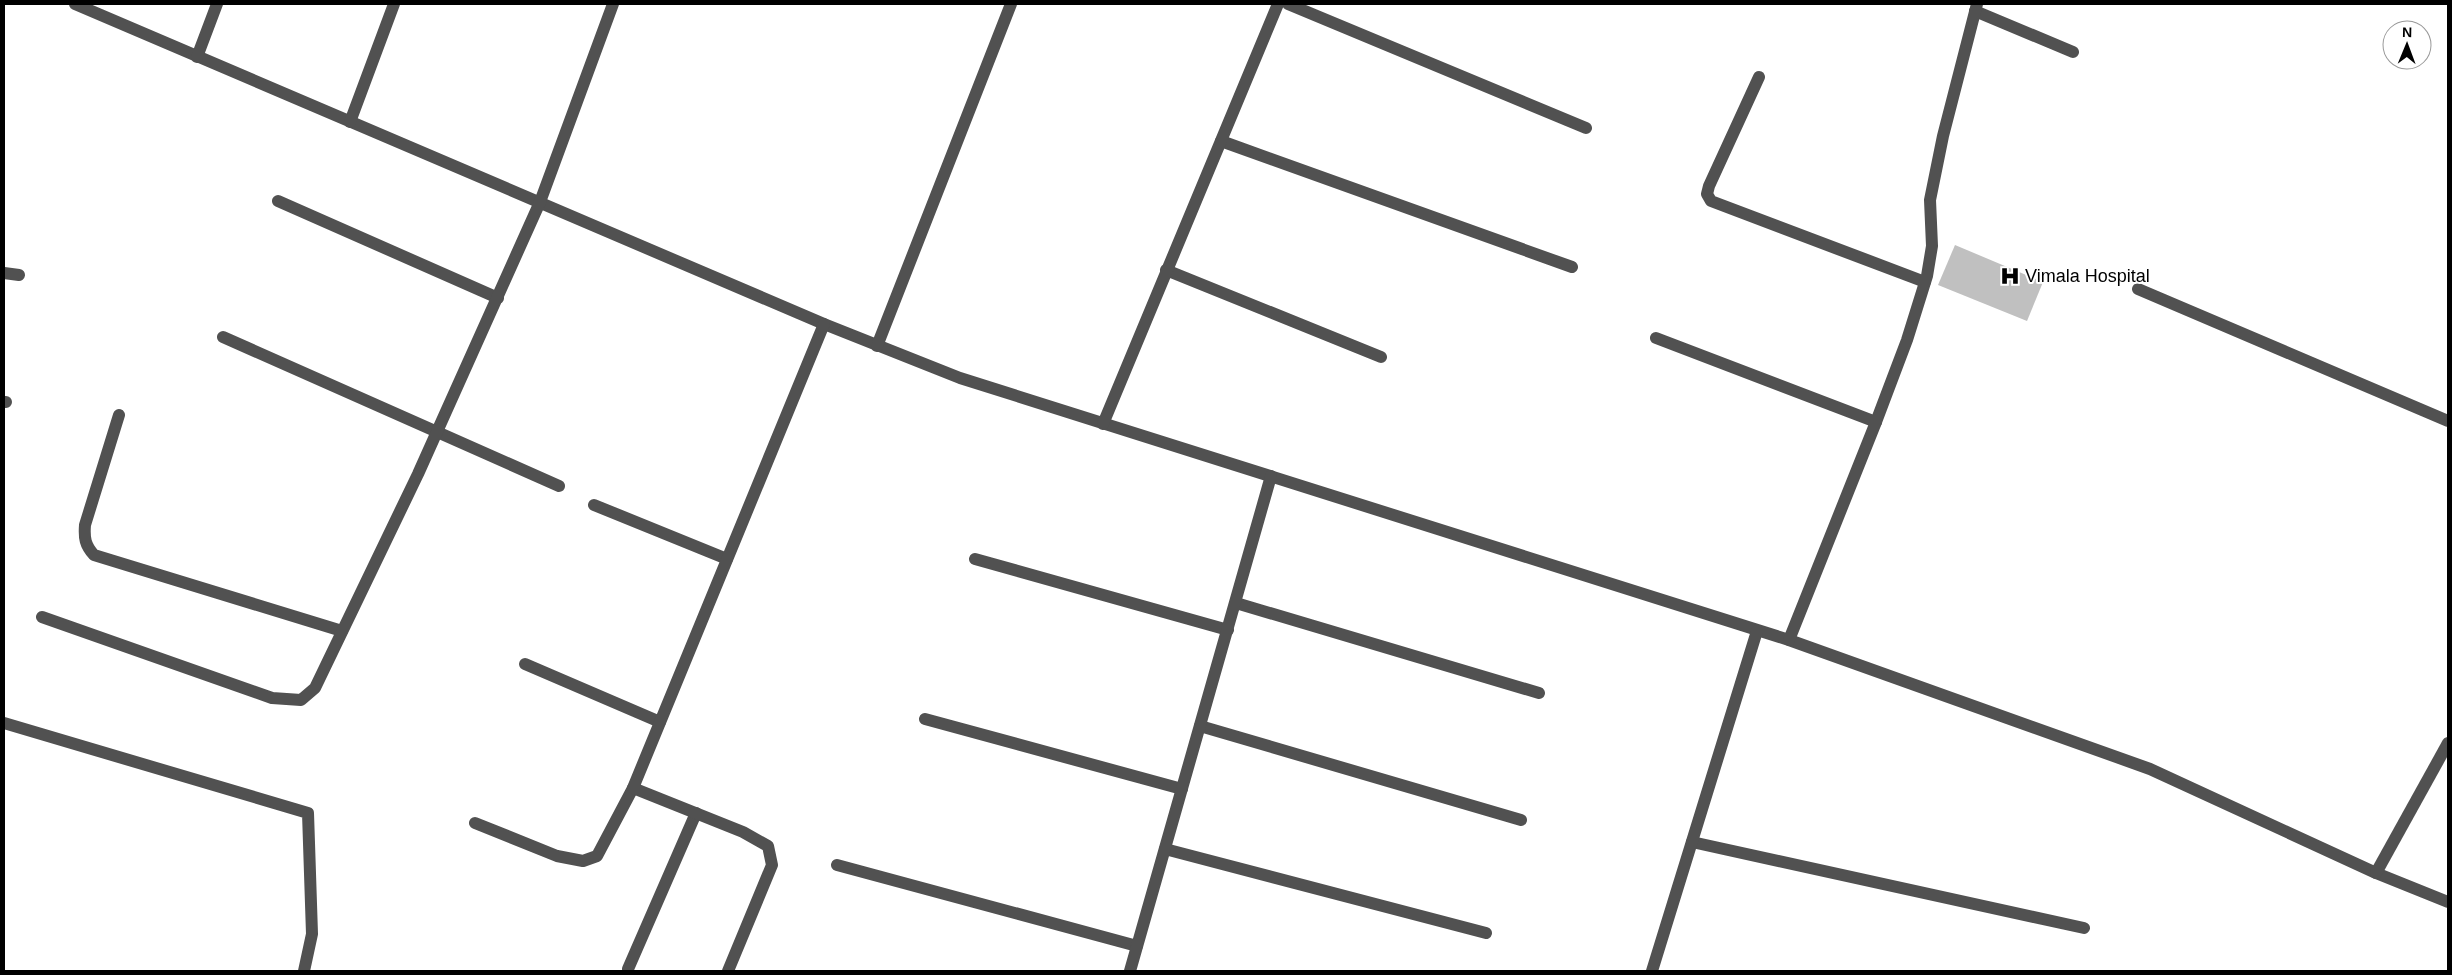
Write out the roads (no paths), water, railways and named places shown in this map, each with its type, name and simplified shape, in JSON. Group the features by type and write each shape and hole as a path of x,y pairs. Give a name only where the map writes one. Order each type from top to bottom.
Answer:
{"street":[{"path":"75,4 824,324 960,378 1789,640 2150,769 2376,872 2448,902"},
{"path":"197,57 217,4"},
{"path":"350,122 394,4"},
{"path":"42,618 235,687 272,698 301,700 315,688 437,432 540,202 613,4"},
{"path":"877,346 1011,4"},
{"path":"1103,424 1278,4"},
{"path":"1288,4 1586,128"},
{"path":"1789,640 1876,422 1907,340 1925,282 1932,246 1930,200 1943,136 1976,7 2073,52"},
{"path":"1759,77 1709,186 1707,194 1711,201 1925,282"},
{"path":"1221,141 1572,267"},
{"path":"278,201 498,298"},
{"path":"1166,270 1381,357"},
{"path":"4,273 19,275"},
{"path":"2138,289 2448,421"},
{"path":"475,823 557,856 583,862 597,856 633,788 824,324"},
{"path":"223,337 559,486"},
{"path":"1656,338 1876,422"},
{"path":"118,415 85,525 84,537 88,548 94,555 342,631"},
{"path":"1130,971 1271,476"},
{"path":"594,505 727,559"},
{"path":"975,559 1228,630"},
{"path":"1236,603 1539,693"},
{"path":"1652,971 1757,631"},
{"path":"525,664 660,722"},
{"path":"925,719 1182,789"},
{"path":"4,723 308,813 312,934 304,971"},
{"path":"1200,726 1521,820"},
{"path":"2376,872 2448,743"},
{"path":"633,788 743,832 768,846 772,865 728,971"},
{"path":"628,969 696,813"},
{"path":"1692,842 2084,928"},
{"path":"1165,849 1486,933"},
{"path":"836,864 1137,946"}],"place":[{"name":"Vimala Hospital","path":"2010,276"}]}
